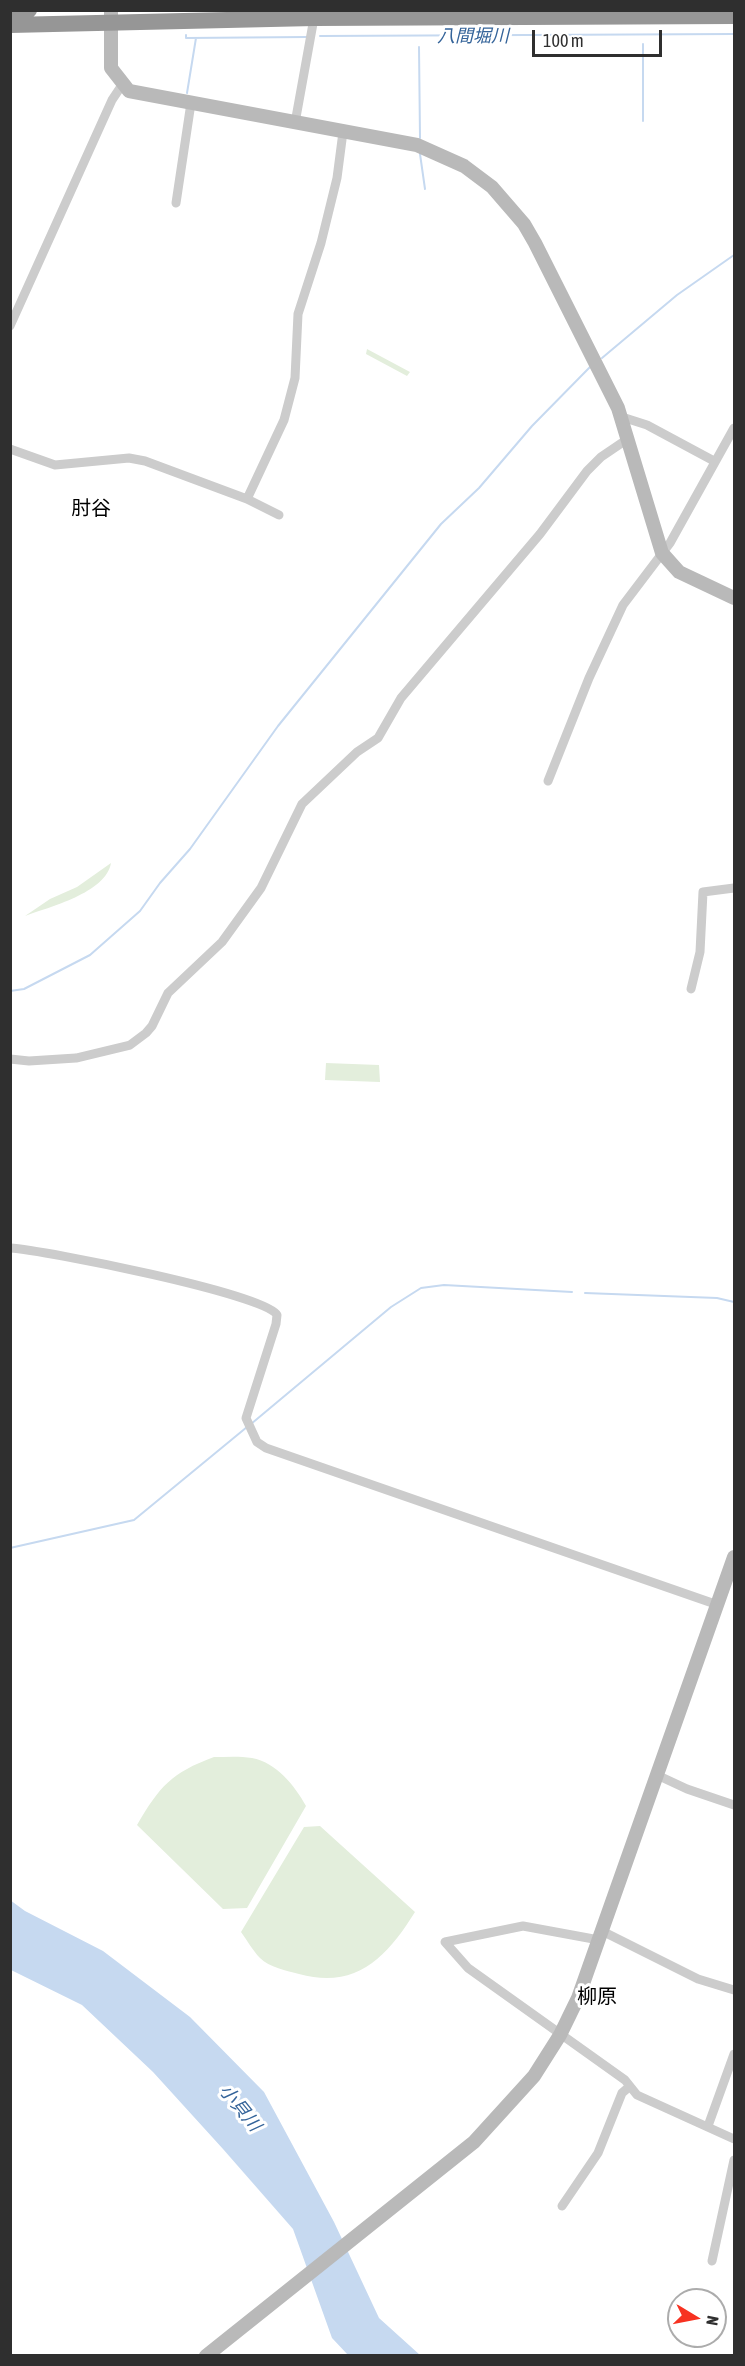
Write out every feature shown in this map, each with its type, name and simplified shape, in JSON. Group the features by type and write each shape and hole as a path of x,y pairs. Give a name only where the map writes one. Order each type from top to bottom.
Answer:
{"highway":[{"path":"10,12 29,10"},
{"path":"10,25 111,16 314,18 735,16"}],"street":[{"path":"111,16 111,68 122,85 137,94 431,150 464,166 500,195 535,243 622,417 662,553 679,572 735,598"},
{"path":"294,123 314,18"},
{"path":"10,326 112,99 122,85"},
{"path":"176,203 191,103"},
{"path":"247,499 284,420 296,378 298,314 322,239 343,132"},
{"path":"622,417 657,430 714,461"},
{"path":"548,781 589,678 623,606 662,553 735,428"},
{"path":"10,1059 29,1061 76,1058 129,1045 146,1033 152,1026 168,993 222,942 261,888 302,804 357,752 378,738 401,698 540,534 587,471 601,457 629,438"},
{"path":"10,449 55,465 129,458 145,461 247,499 279,515"},
{"path":"691,989 700,952 704,892 735,888"},
{"path":"10,1248 67,1256 228,1294 271,1308 277,1315 276,1324 246,1418 257,1442 266,1448 718,1605"},
{"path":"206,2355 474,2142 507,2109 534,2076 560,2035 578,1998 735,1557"},
{"path":"657,1775 687,1790 735,1805"},
{"path":"735,1990 698,1978 601,1936 524,1926 445,1942 468,1968 625,2080 637,2095 735,2139"},
{"path":"708,2126 735,2054"},
{"path":"562,2206 598,2153 622,2093 629,2087"},
{"path":"712,2261 735,2160"}],"green space":[{"path":"367,349 410,372 407,376 366,354"},
{"path":"111,863 107,874 88,891 25,916 50,899 77,887"},
{"path":"326,1063 379,1065 380,1082 325,1080"},
{"path":"214,1757 247,1757 269,1764 284,1776 306,1806 247,1908 223,1909 137,1825 168,1782 187,1769"},
{"path":"320,1826 415,1912 393,1943 368,1966 337,1977 319,1978 294,1973 264,1961 252,1949 241,1932 304,1827"}],"water":[{"name":"小貝川","path":"10,1900 25,1911 103,1951 190,2017 264,2092 334,2222 379,2318 420,2355 348,2355 332,2338 293,2229 153,2072 82,2005 11,1970"}],"waterway":[{"name":"八間堀川","path":"320,36 734,34"},
{"name":"八間堀川","path":"186,35 186,38 307,37"},
{"path":"187,93 196,38"},
{"path":"643,44 643,121"},
{"path":"419,47 420,138"},
{"path":"420,154 425,189"},
{"path":"602,358 677,295 734,255"},
{"path":"10,991 24,989 90,955 140,911 160,883 190,849 278,726 441,524 479,488 532,426 590,367"},
{"path":"251,1424 391,1307 421,1288 444,1285 572,1292"},
{"path":"585,1293 717,1298 734,1302"},
{"path":"10,1548 134,1520 247,1427"}],"district":[{"name":"肘谷","path":"91,509"},
{"name":"柳原","path":"597,1997"}]}
